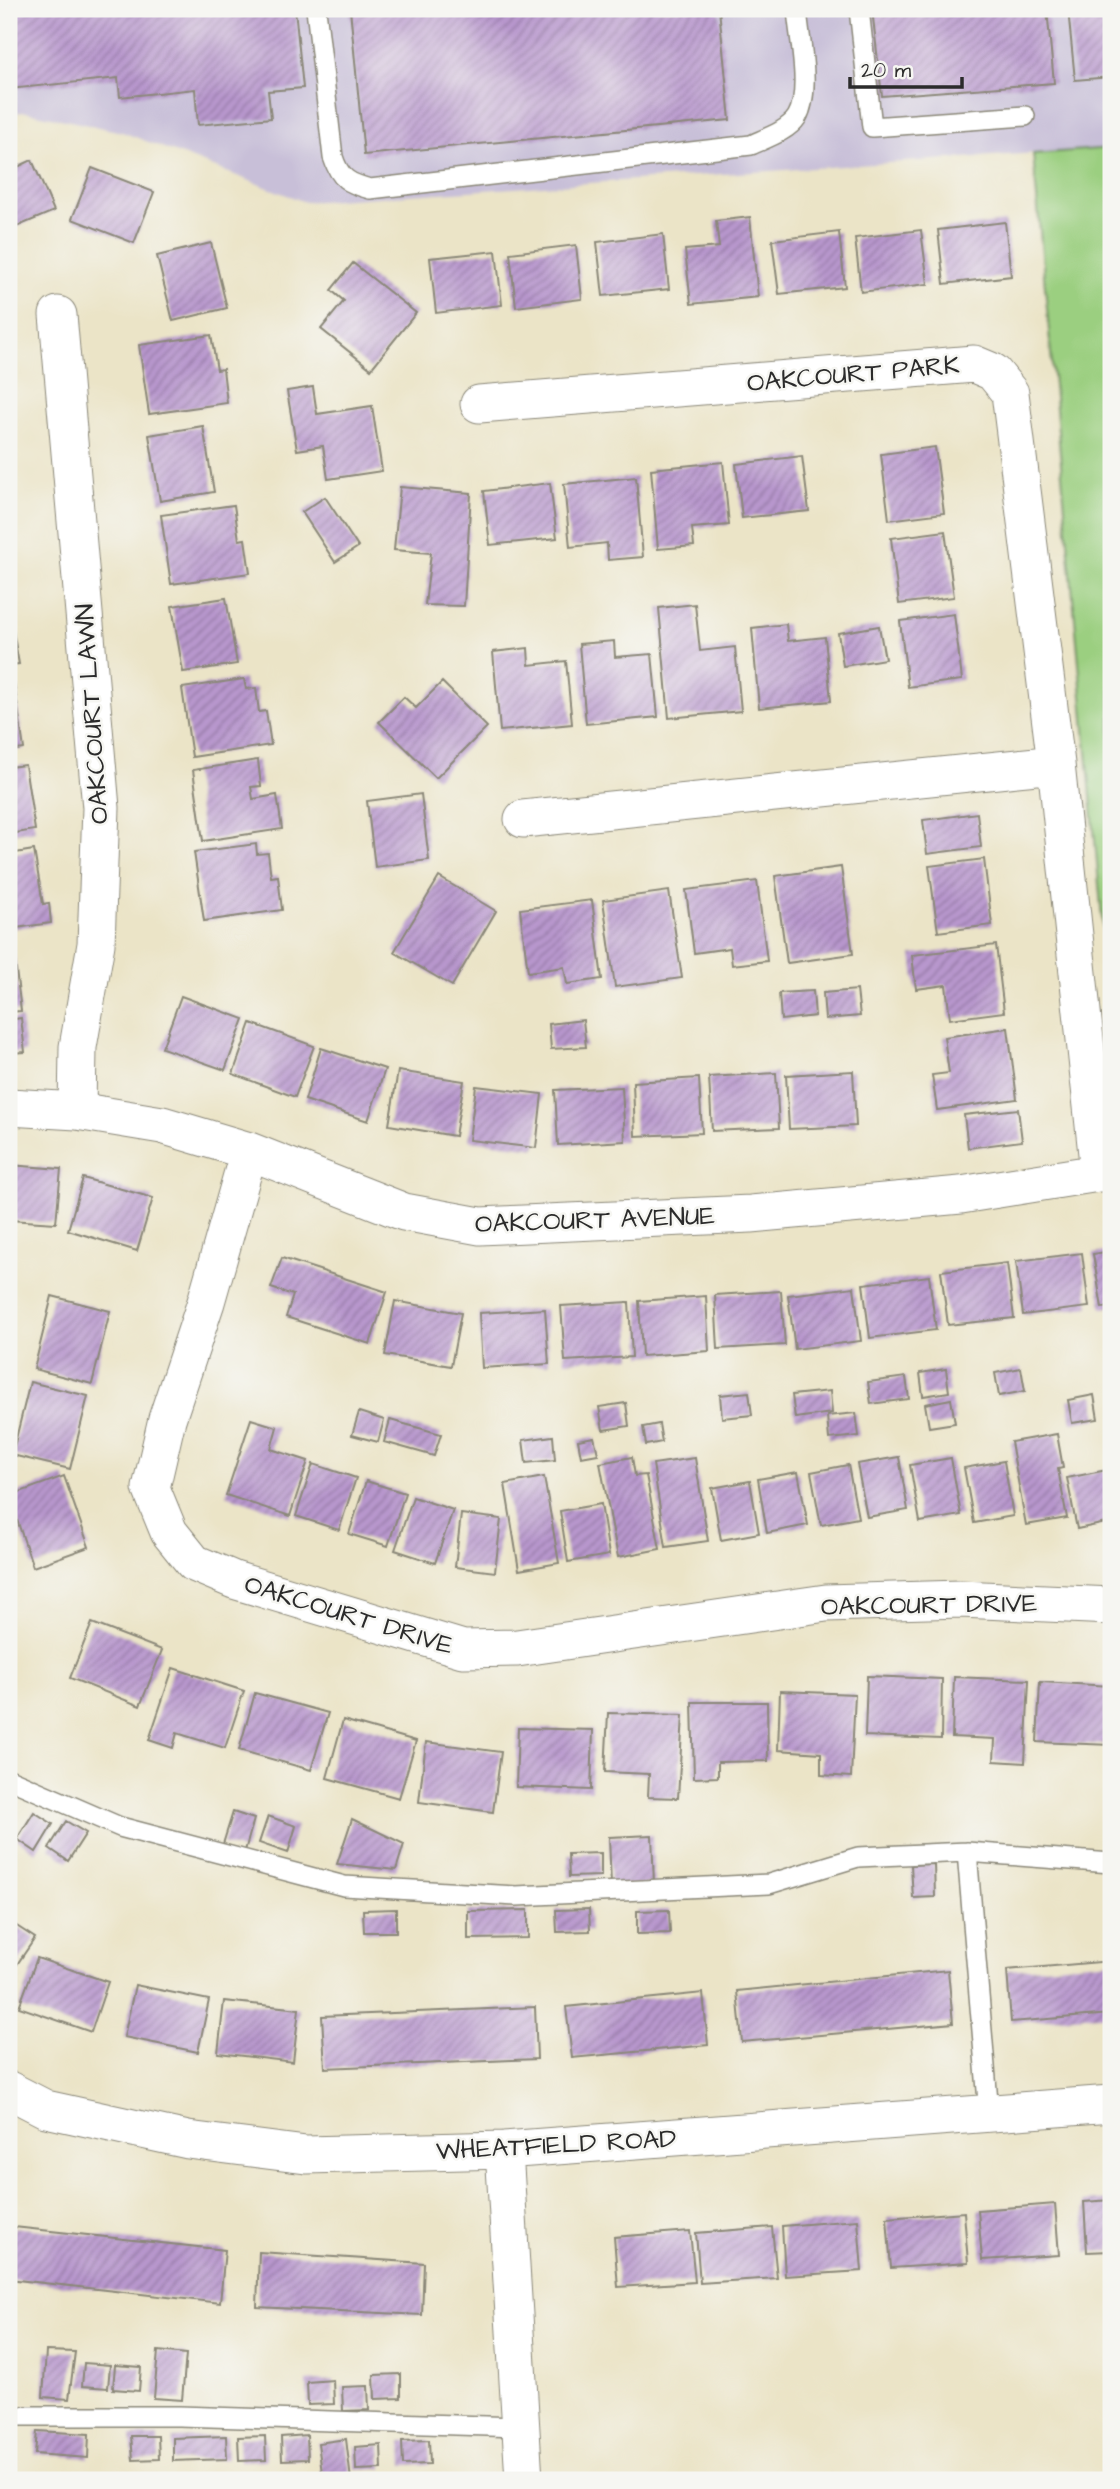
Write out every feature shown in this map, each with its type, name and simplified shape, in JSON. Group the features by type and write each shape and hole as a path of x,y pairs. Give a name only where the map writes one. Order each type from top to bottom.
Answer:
{"street":[{"name":"OAKCOURT LAWN","path":"58,315 101,808 96,944 78,1047 77,1111"},
{"name":"OAKCOURT PARK","path":"479,404 974,364 993,372 1010,393 1105,1172"},
{"path":"523,819 1056,764"},
{"name":"OAKCOURT AVENUE","path":"9,1107 77,1111 162,1125 249,1151 404,1212 480,1226 751,1214 961,1195 1105,1172"},
{"name":"OAKCOURT DRIVE","path":"249,1151 206,1302 167,1419 150,1488 169,1532 194,1563 246,1584 463,1649 530,1646 826,1603 961,1599 1111,1606"},
{"name":"WHEATFIELD ROAD","path":"9,2090 46,2109 188,2140 306,2155 504,2150 1111,2104"},
{"path":"504,2150 524,2480"}],"lane":[{"path":"316,9 338,173 354,185 370,189 751,145 780,132 796,118 804,94 797,9"},
{"path":"859,9 873,127 1025,116"},
{"path":"9,1779 120,1827 344,1886 516,1896 769,1884 858,1857 967,1852 1111,1863"},
{"path":"967,1852 989,2114"},
{"path":"9,2416 179,2416 521,2427"}],"shaded area":[{"path":"9,9 1111,9 1111,148 305,202 122,132 27,112 9,113"}],"green space":[{"path":"1111,148 1111,1018 1033,154"}],"building":[{"path":"9,9 295,9 303,88 268,91 271,118 198,125 195,89 120,97 118,78 9,89"},
{"path":"350,9 719,9 730,120 364,155"},
{"path":"872,9 1047,9 1054,83 882,96"},
{"path":"1068,9 1111,9 1111,77 1075,80"},
{"path":"32,160 54,211 9,230 9,171"},
{"path":"92,168 154,192 134,243 72,219"},
{"path":"750,217 758,297 691,304 685,250 719,247 716,221"},
{"path":"1005,222 1011,276 944,284 938,230"},
{"path":"921,230 928,284 861,292 855,238"},
{"path":"839,232 845,287 779,294 772,240"},
{"path":"663,234 669,289 603,296 597,242"},
{"path":"211,243 227,308 173,321 157,256"},
{"path":"576,245 582,299 516,307 510,253"},
{"path":"496,251 502,305 436,313 430,258"},
{"path":"353,263 416,313 371,369 321,329 344,301 331,290"},
{"path":"211,335 217,370 223,369 227,403 149,414 139,345"},
{"path":"313,387 317,414 372,406 382,471 328,479 323,446 297,450 287,391"},
{"path":"203,426 214,492 160,501 149,435"},
{"path":"935,447 944,513 889,520 881,454"},
{"path":"802,456 809,511 742,518 736,464"},
{"path":"723,462 729,525 692,528 694,546 658,549 651,469"},
{"path":"636,477 643,557 608,560 607,543 570,547 564,484"},
{"path":"550,483 557,538 490,545 484,491"},
{"path":"400,487 471,493 464,606 425,605 431,553 394,550"},
{"path":"325,497 358,547 335,562 302,512"},
{"path":"234,505 239,540 245,539 250,573 171,584 161,515"},
{"path":"945,531 954,597 899,604 891,538"},
{"path":"226,598 237,664 183,672 172,606"},
{"path":"695,604 700,651 735,647 741,711 669,718 659,608"},
{"path":"9,608 19,664 9,665"},
{"path":"954,614 962,680 908,687 900,621"},
{"path":"786,624 788,641 825,637 831,701 759,708 752,628"},
{"path":"879,626 885,659 843,666 838,633"},
{"path":"614,641 615,657 652,654 658,717 586,724 579,644"},
{"path":"528,648 529,665 566,661 572,724 500,731 493,652"},
{"path":"244,679 246,689 256,688 259,712 266,711 271,745 192,757 182,688"},
{"path":"14,682 24,749 9,751 9,683"},
{"path":"442,682 487,727 436,778 379,722 404,697 416,708"},
{"path":"258,760 261,786 251,787 253,799 277,795 282,829 203,841 193,770"},
{"path":"25,765 35,830 9,834 9,767"},
{"path":"421,794 429,860 375,867 367,801"},
{"path":"977,813 981,847 927,854 923,820"},
{"path":"256,844 257,854 268,853 271,877 278,876 282,910 204,921 194,852"},
{"path":"34,850 43,904 49,903 51,923 9,929 9,854"},
{"path":"984,859 992,925 938,932 929,866"},
{"path":"841,867 853,954 787,963 775,876"},
{"path":"439,877 496,911 452,986 394,952"},
{"path":"757,881 767,961 732,965 730,948 694,953 686,890"},
{"path":"669,891 682,978 615,987 603,900"},
{"path":"592,900 602,979 567,984 564,967 528,972 520,909"},
{"path":"9,945 13,945 21,1011 9,1012"},
{"path":"996,945 1004,1012 950,1019 946,985 916,989 912,955"},
{"path":"857,990 860,1016 825,1019 823,993"},
{"path":"813,991 815,1016 781,1020 779,993"},
{"path":"181,996 244,1019 225,1070 162,1048"},
{"path":"21,1018 25,1052 9,1053 9,1020"},
{"path":"583,1020 586,1047 551,1049 549,1024"},
{"path":"251,1023 314,1046 295,1097 233,1074"},
{"path":"1008,1028 1017,1099 937,1110 932,1075 949,1073 944,1037"},
{"path":"321,1048 385,1069 368,1121 305,1100"},
{"path":"398,1071 464,1081 455,1136 389,1125"},
{"path":"853,1071 856,1126 789,1129 786,1075"},
{"path":"776,1073 779,1128 712,1131 709,1077"},
{"path":"699,1078 702,1133 635,1136 633,1082"},
{"path":"476,1086 542,1094 536,1148 469,1140"},
{"path":"622,1087 625,1141 558,1145 555,1090"},
{"path":"1018,1109 1022,1141 968,1148 964,1115"},
{"path":"9,1165 61,1169 56,1223 9,1220"},
{"path":"83,1178 153,1198 137,1251 68,1230"},
{"path":"1111,1251 1111,1307 1102,1308 1093,1254"},
{"path":"1082,1253 1089,1307 1023,1315 1016,1261"},
{"path":"282,1258 387,1292 370,1344 286,1317 293,1295 271,1288"},
{"path":"1007,1263 1014,1318 948,1325 941,1271"},
{"path":"929,1276 936,1330 870,1338 863,1284"},
{"path":"854,1287 861,1341 795,1349 788,1295"},
{"path":"781,1291 785,1345 718,1349 715,1295"},
{"path":"52,1296 110,1311 92,1384 34,1369"},
{"path":"706,1296 709,1351 642,1356 639,1301"},
{"path":"395,1301 461,1313 451,1366 385,1355"},
{"path":"629,1302 632,1357 565,1361 561,1306"},
{"path":"545,1309 549,1364 482,1368 479,1313"},
{"path":"1021,1368 1025,1391 999,1396 995,1373"},
{"path":"946,1369 949,1392 923,1396 920,1373"},
{"path":"906,1377 909,1399 871,1404 868,1382"},
{"path":"30,1382 88,1396 70,1469 12,1455"},
{"path":"830,1391 832,1413 795,1418 792,1395"},
{"path":"749,1392 752,1415 722,1418 720,1395"},
{"path":"1094,1395 1098,1419 1072,1423 1068,1400"},
{"path":"951,1399 955,1423 929,1427 925,1404"},
{"path":"626,1403 629,1426 603,1430 599,1407"},
{"path":"359,1412 384,1420 378,1442 352,1435"},
{"path":"856,1413 859,1436 829,1439 827,1416"},
{"path":"251,1419 277,1427 271,1449 308,1461 290,1516 226,1495"},
{"path":"390,1420 441,1434 434,1456 384,1442"},
{"path":"659,1424 662,1442 646,1445 643,1427"},
{"path":"1057,1434 1063,1468 1058,1469 1067,1518 1026,1525 1011,1442"},
{"path":"553,1436 555,1460 526,1463 523,1440"},
{"path":"594,1437 598,1454 581,1457 578,1440"},
{"path":"632,1457 635,1476 646,1475 660,1549 618,1557 600,1463"},
{"path":"899,1457 908,1510 867,1517 857,1464"},
{"path":"695,1458 708,1541 666,1547 653,1464"},
{"path":"951,1458 961,1515 920,1522 910,1465"},
{"path":"1004,1461 1013,1516 974,1523 964,1468"},
{"path":"313,1464 356,1478 339,1530 296,1516"},
{"path":"848,1465 858,1518 821,1525 811,1472"},
{"path":"1107,1470 1111,1493 1111,1522 1077,1529 1067,1478"},
{"path":"798,1472 808,1525 767,1533 758,1479"},
{"path":"64,1476 89,1547 33,1567 9,1496"},
{"path":"544,1477 559,1563 519,1570 505,1484"},
{"path":"366,1481 405,1493 388,1546 349,1534"},
{"path":"750,1481 759,1533 721,1540 712,1488"},
{"path":"413,1497 453,1510 435,1563 395,1550"},
{"path":"601,1504 609,1555 568,1562 560,1511"},
{"path":"461,1514 501,1519 495,1572 455,1567"},
{"path":"92,1623 162,1650 140,1706 70,1678"},
{"path":"173,1668 244,1691 225,1748 177,1733 173,1748 149,1740"},
{"path":"867,1676 942,1679 941,1739 865,1736"},
{"path":"954,1677 1029,1680 1025,1763 994,1761 995,1739 952,1737"},
{"path":"1040,1682 1111,1686 1111,1745 1037,1742"},
{"path":"780,1691 855,1694 851,1777 821,1775 821,1753 778,1750"},
{"path":"255,1693 328,1713 311,1770 239,1750"},
{"path":"692,1702 767,1702 768,1761 718,1762 718,1777 694,1778"},
{"path":"608,1713 683,1715 678,1798 648,1797 649,1774 605,1772"},
{"path":"343,1720 416,1741 399,1798 327,1778"},
{"path":"518,1728 593,1730 591,1790 516,1787"},
{"path":"426,1742 501,1752 493,1812 419,1802"},
{"path":"34,1812 53,1824 36,1852 17,1839"},
{"path":"233,1812 254,1819 245,1851 223,1844"},
{"path":"268,1816 296,1826 288,1853 259,1843"},
{"path":"352,1819 404,1844 396,1870 337,1864"},
{"path":"66,1821 86,1833 68,1861 49,1848"},
{"path":"652,1835 654,1884 611,1886 609,1837"},
{"path":"601,1853 601,1876 569,1877 568,1854"},
{"path":"934,1864 935,1897 913,1898 911,1865"},
{"path":"396,1909 396,1932 364,1932 363,1910"},
{"path":"589,1909 590,1931 557,1932 556,1910"},
{"path":"528,1910 528,1938 468,1939 468,1911"},
{"path":"669,1910 670,1933 637,1934 637,1911"},
{"path":"9,1921 35,1938 9,1976"},
{"path":"37,1958 108,1982 91,2032 19,2007"},
{"path":"1111,1961 1111,2014 1011,2022 1007,1970"},
{"path":"948,1970 953,2023 742,2042 737,1991"},
{"path":"135,1985 209,2000 198,2052 124,2037"},
{"path":"703,1993 708,2045 572,2058 566,2007"},
{"path":"224,2001 299,2009 293,2062 218,2053"},
{"path":"535,2007 537,2059 325,2068 322,2016"},
{"path":"1111,2200 1111,2251 1087,2252 1084,2202"},
{"path":"1055,2204 1059,2255 982,2260 978,2210"},
{"path":"964,2212 968,2263 891,2268 887,2218"},
{"path":"858,2220 862,2271 785,2276 782,2226"},
{"path":"14,2227 225,2250 220,2303 9,2279"},
{"path":"772,2227 777,2278 700,2283 696,2233"},
{"path":"690,2231 695,2282 618,2287 614,2237"},
{"path":"259,2252 424,2263 422,2315 257,2307"},
{"path":"46,2351 75,2352 69,2399 43,2397"},
{"path":"158,2351 186,2354 182,2400 154,2398"},
{"path":"84,2363 110,2365 108,2388 82,2386"},
{"path":"115,2365 141,2367 139,2391 113,2389"},
{"path":"401,2374 401,2398 375,2399 374,2375"},
{"path":"333,2380 334,2404 308,2405 307,2382"},
{"path":"368,2386 369,2410 343,2411 342,2387"},
{"path":"37,2431 89,2434 88,2458 35,2454"},
{"path":"307,2435 308,2459 282,2460 281,2437"},
{"path":"131,2436 158,2436 159,2459 133,2460"},
{"path":"226,2436 227,2459 173,2461 173,2438"},
{"path":"265,2436 266,2460 239,2461 238,2437"},
{"path":"346,2439 351,2480 323,2480 318,2443"},
{"path":"429,2440 430,2464 403,2465 402,2441"},
{"path":"381,2445 382,2469 356,2470 355,2447"}]}
